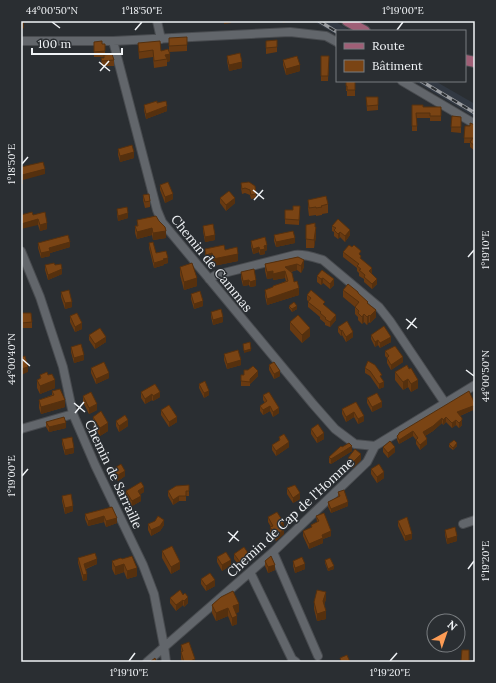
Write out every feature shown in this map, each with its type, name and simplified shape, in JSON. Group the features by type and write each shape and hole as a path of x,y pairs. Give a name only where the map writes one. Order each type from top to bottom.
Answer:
{"main road":[{"path":"347,21 363,30"}],"street":[{"path":"157,21 161,39"},
{"path":"21,41 113,41 290,32 326,36 336,41"},
{"name":"Chemin de Cammas","path":"113,41 157,210 162,222 335,429 354,444 375,446"},
{"path":"404,82 475,124"},
{"name":"Chemin de Sarraille","path":"21,251 40,297 63,367 73,414 95,465 143,565 154,594 166,662"},
{"path":"209,279 216,275 295,255 323,260 379,307 445,403"},
{"name":"Chemin de Cap de l'Homme","path":"147,662 273,552 367,462 375,446 475,385"},
{"path":"21,428 73,414"},
{"path":"463,524 475,520"},
{"path":"273,552 318,656"},
{"path":"250,572 292,659 296,662"}],"shaded area":[{"path":"313,21 334,21 349,30 336,30 336,34"},
{"path":"417,82 437,82 475,104 475,117"}],"building":[{"path":"187,37 187,45 169,46 169,38"},
{"path":"277,40 277,47 266,48 266,41"},
{"path":"102,41 102,44 105,44 105,51 94,52 94,42"},
{"path":"160,41 161,51 168,49 170,54 165,55 167,59 154,61 153,50 139,52 138,43"},
{"path":"240,53 242,62 229,65 227,56"},
{"path":"112,54 114,60 102,61 101,58 104,58 104,55"},
{"path":"297,56 300,65 286,69 283,60"},
{"path":"321,56 329,56 328,76 321,76"},
{"path":"346,82 355,82 355,90 347,90"},
{"path":"366,97 378,97 378,105 367,106"},
{"path":"157,101 157,103 166,101 167,106 146,114 144,105"},
{"path":"412,105 423,105 423,107 441,107 441,116 430,116 430,113 416,113 417,126 412,126"},
{"path":"452,116 461,117 461,127 451,127"},
{"path":"470,123 475,125 475,146 470,142 473,138 464,138 465,126 470,126"},
{"path":"132,145 134,152 120,156 118,149"},
{"path":"43,162 45,169 22,175 23,178 21,179 21,167"},
{"path":"168,182 173,194 165,197 160,185"},
{"path":"249,182 255,186 256,194 251,195 250,190 245,188 242,189 241,183"},
{"path":"229,191 235,198 226,205 220,198"},
{"path":"149,194 150,201 145,202 143,195"},
{"path":"326,196 328,204 321,206 322,207 309,208 308,200"},
{"path":"293,206 300,206 299,220 285,219 285,210 293,210"},
{"path":"127,207 128,213 118,216 117,209"},
{"path":"32,212 33,215 45,212 47,223 40,225 38,219 21,224 21,215"},
{"path":"156,216 165,227 166,231 153,233 152,228 137,232 135,226 138,226 137,220"},
{"path":"338,219 350,230 345,236 340,232 338,234 334,230 336,228 332,226"},
{"path":"315,223 316,227 314,240 306,239 306,225"},
{"path":"213,224 215,235 205,237 203,226"},
{"path":"293,231 295,238 276,242 274,235"},
{"path":"68,235 70,242 49,248 50,251 41,253 38,243"},
{"path":"265,237 267,245 264,246 265,249 260,250 259,247 253,249 251,241"},
{"path":"153,242 156,253 166,251 168,258 154,263 149,243"},
{"path":"224,245 225,250 237,247 238,254 213,259 212,253 206,255 205,249"},
{"path":"349,245 352,247 354,245 361,251 359,254 361,256 360,258 372,268 369,271 377,279 372,284 359,270 361,269 357,266 359,264 343,252"},
{"path":"298,257 304,260 301,266 297,264 285,267 292,273 294,282 297,281 299,288 267,299 265,290 288,281 285,271 273,274 273,271 267,272 265,264"},
{"path":"54,263 55,265 61,264 62,269 48,275 45,265"},
{"path":"192,263 197,278 184,282 180,267"},
{"path":"254,269 256,280 250,282 249,280 243,281 241,272"},
{"path":"322,270 334,279 330,284 323,278 321,279 317,276"},
{"path":"348,284 376,310 370,316 369,315 367,317 364,314 362,317 358,313 359,311 355,307 359,302 343,290"},
{"path":"69,290 72,302 65,303 61,292"},
{"path":"311,290 325,302 323,304 336,315 330,322 325,319 326,318 320,313 321,312 308,302 311,298 307,295"},
{"path":"200,291 203,301 194,304 191,294"},
{"path":"294,302 297,306 292,309 289,306"},
{"path":"221,309 223,317 213,320 211,312"},
{"path":"22,313 31,313 32,322 22,323"},
{"path":"77,313 82,323 75,327 70,316"},
{"path":"298,315 310,328 302,335 290,322"},
{"path":"347,321 353,332 346,337 342,330 341,331 338,327"},
{"path":"384,326 391,337 380,343 378,340 375,342 371,335"},
{"path":"100,328 106,337 95,344 89,335"},
{"path":"250,342 251,349 244,351 243,344"},
{"path":"81,344 84,355 74,358 71,347"},
{"path":"395,346 403,357 391,365 387,358 389,356 385,351"},
{"path":"238,350 241,360 227,364 224,354"},
{"path":"25,356 28,367 21,369 21,357"},
{"path":"368,361 375,365 382,375 380,376 384,382 379,384 370,371 365,368"},
{"path":"104,362 109,373 96,379 91,368"},
{"path":"274,362 280,371 274,374 269,365"},
{"path":"407,365 409,369 411,368 418,380 411,384 408,379 403,382 395,372"},
{"path":"253,366 258,371 250,379 250,382 241,381 241,375 244,375 244,370 248,370"},
{"path":"47,372 48,375 52,374 55,380 40,386 37,380 41,378 40,375"},
{"path":"205,381 209,391 204,393 199,384"},
{"path":"155,384 160,392 153,396 152,394 145,399 141,392"},
{"path":"60,389 65,400 41,407 39,400 54,395 52,391"},
{"path":"469,391 475,402 475,407 473,406 457,412 462,418 459,423 456,420 452,423 446,417 443,420 442,418 423,432 427,439 420,445 416,440 418,438 413,431 399,440 397,436 399,433"},
{"path":"91,392 97,404 89,408 83,396"},
{"path":"269,392 279,408 273,412 270,406 263,410 260,406 267,401 263,395"},
{"path":"377,393 382,402 372,407 367,398"},
{"path":"356,402 364,416 358,419 354,412 346,417 342,409"},
{"path":"169,405 177,417 169,422 161,410"},
{"path":"101,411 108,423 100,428 93,417"},
{"path":"125,415 128,420 119,426 116,421"},
{"path":"64,417 66,423 49,427 46,422"},
{"path":"318,424 324,433 317,438 311,429"},
{"path":"284,434 289,442 276,451 272,445 280,440 279,437"},
{"path":"72,437 74,448 65,450 62,439"},
{"path":"454,440 457,443 453,448 449,444"},
{"path":"390,441 395,447 388,453 383,447"},
{"path":"349,443 352,446 331,459 329,457 341,446 342,447"},
{"path":"355,449 361,454 353,462 348,458"},
{"path":"121,464 125,471 118,475 113,469"},
{"path":"379,464 384,472 377,477 371,469"},
{"path":"141,482 144,487 138,491 141,496 132,501 126,491"},
{"path":"189,485 189,491 186,491 186,496 179,496 173,500 168,491 176,486"},
{"path":"295,485 300,493 293,498 287,488"},
{"path":"344,490 348,502 331,509 328,502 340,496 338,492"},
{"path":"71,494 73,506 65,508 62,496"},
{"path":"112,507 117,518 106,521 104,516 88,521 85,514"},
{"path":"277,512 284,523 281,524 284,529 276,536 270,527 273,526 268,517"},
{"path":"324,513 331,531 322,535 323,538 309,544 303,531 312,527 311,525 319,521 316,516"},
{"path":"158,516 164,520 160,526 151,530 148,524 155,521"},
{"path":"407,517 412,534 405,536 398,521"},
{"path":"455,527 457,536 447,539 445,530"},
{"path":"172,546 180,562 171,567 162,551"},
{"path":"244,547 248,553 245,555 247,558 240,562 234,554"},
{"path":"226,552 231,560 222,565 217,557"},
{"path":"95,553 97,559 84,564 87,574 83,575 78,558"},
{"path":"132,556 137,568 127,571 124,564 115,567 112,561 121,558"},
{"path":"271,556 275,565 268,567 265,561"},
{"path":"302,557 305,564 295,568 293,561"},
{"path":"330,558 334,566 328,569 325,560"},
{"path":"210,573 215,580 206,586 201,579"},
{"path":"180,590 183,595 185,593 188,597 176,605 170,598"},
{"path":"317,590 326,592 323,601 326,611 317,614 314,602"},
{"path":"233,591 239,604 233,606 237,616 232,618 228,608 216,613 212,605 221,597"},
{"path":"189,642 195,659 184,662 181,652 183,651 181,645"},
{"path":"466,650 469,650 469,661 461,661 462,653 466,653"},
{"path":"347,655 350,662 338,662 341,661 340,658"},
{"path":"155,658 156,662 150,662"}],"railway":[{"path":"319,21 336,31"},
{"path":"423,82 475,113"}]}
